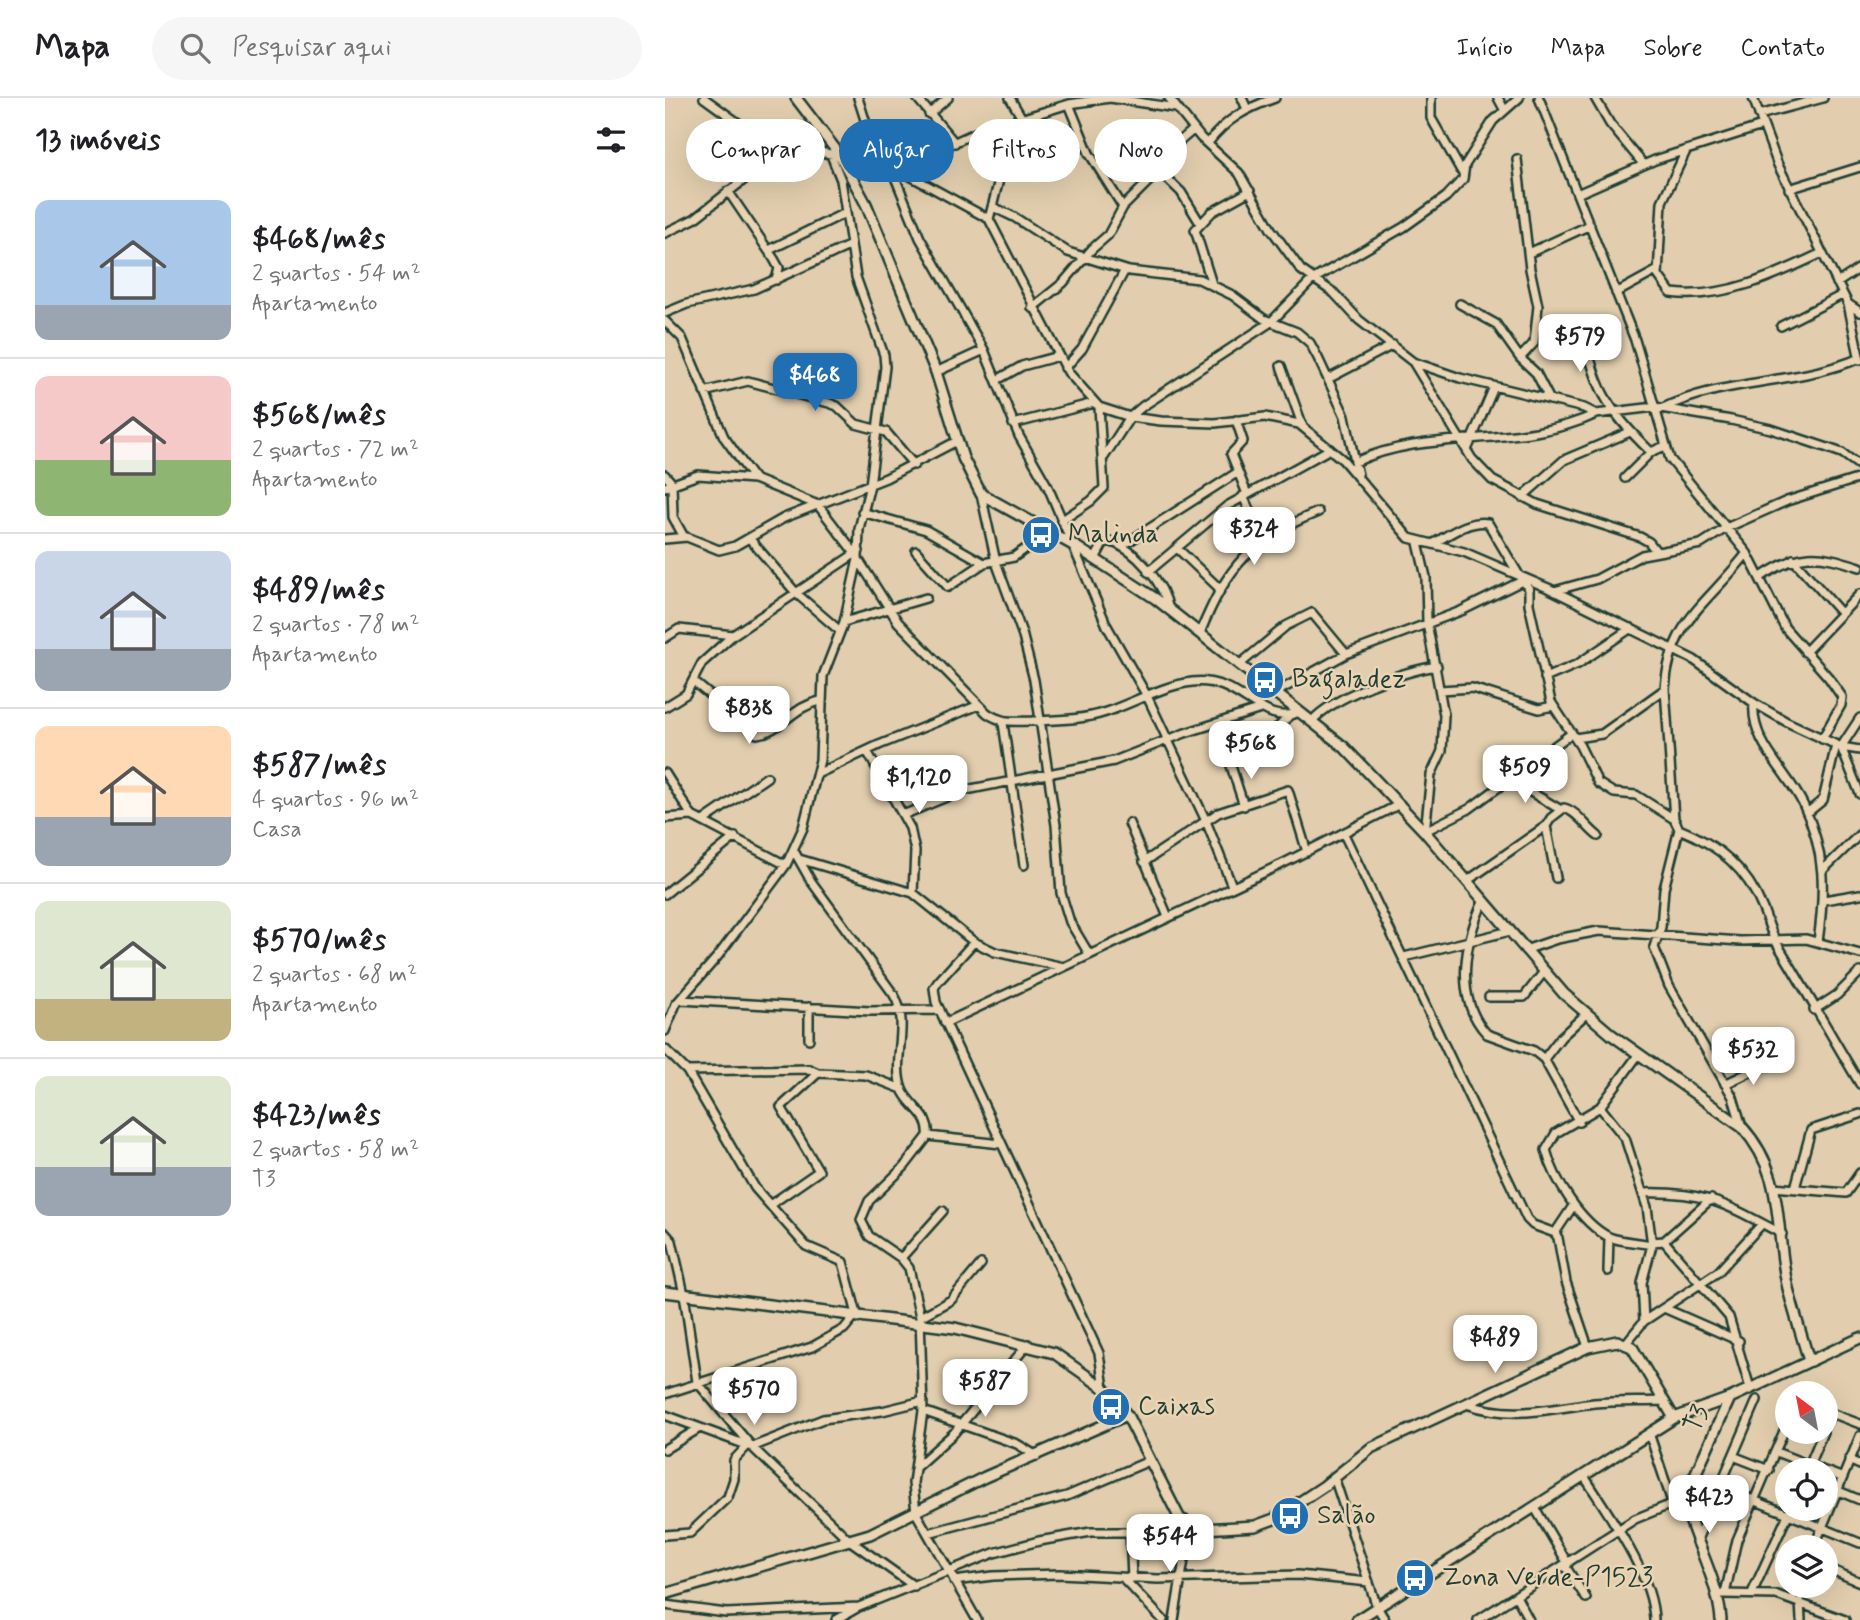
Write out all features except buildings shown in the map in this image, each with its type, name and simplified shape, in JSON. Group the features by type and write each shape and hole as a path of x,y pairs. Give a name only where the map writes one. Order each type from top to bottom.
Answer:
{"street":[{"path":"704,98 733,119"},
{"path":"796,98 805,103 866,204 936,372 957,441 981,494 996,562 1025,644 1056,825 1061,893 1070,922 1089,954"},
{"path":"858,98 865,119"},
{"path":"917,98 955,143 968,136"},
{"path":"929,114 948,98"},
{"path":"1010,98 1018,119"},
{"path":"1024,119 1074,101 1110,98 1175,108"},
{"path":"1169,98 1193,130 1239,173 1279,241 1312,280 1334,293 1359,320 1413,362 1467,450 1492,480 1522,497 1640,537 1649,542 1656,551"},
{"path":"1242,98 1247,109"},
{"path":"1208,143 1223,125 1247,109 1275,98"},
{"path":"1431,98 1431,118 1464,174"},
{"path":"1498,98 1504,109"},
{"path":"1104,457 1130,417 1143,406 1271,322 1312,280 1424,214 1455,189 1469,158 1504,109 1519,98"},
{"path":"1539,98 1658,408 1665,446 1682,476 1747,553 1785,628 1829,678 1842,701 1822,739"},
{"path":"1595,98 1610,124 1644,165"},
{"path":"1348,466 1356,460 1401,445 1541,430 1611,411 1658,408 1693,397 1842,366 1860,359 1848,304 1789,190 1753,98"},
{"path":"1759,115 1823,98"},
{"path":"1074,101 1090,153 1123,207"},
{"path":"1577,194 1644,165 1762,126"},
{"path":"1187,134 1193,130"},
{"path":"1686,150 1662,202 1658,270 1663,285 1671,293 1711,293 1769,277 1822,253"},
{"path":"825,153 839,156"},
{"path":"665,1031 679,1002 718,956 786,865 794,851 817,774 823,676 844,622 862,512 870,485 885,379 884,355 856,276 835,155"},
{"path":"1517,159 1538,300 1534,343 1520,358"},
{"path":"1789,190 1860,167"},
{"path":"665,233 694,219 740,182"},
{"path":"899,182 919,238 983,350 1013,424 1048,487 1107,626 1147,696 1206,821 1232,886"},
{"path":"921,182 989,219 1065,368 1096,405 1130,417 1186,423 1282,418 1303,427 1358,476 1396,526 1418,543 1434,543 1554,591 1702,665 1754,703 1822,739 1838,746 1860,750"},
{"path":"989,219 999,182"},
{"path":"1032,307 1063,283 1108,235 1123,207 1148,182"},
{"path":"1171,182 1181,192 1200,223"},
{"path":"728,191 779,268 776,279"},
{"path":"1212,284 1209,265 1195,237 1200,223 1250,191"},
{"path":"993,207 1014,217 1044,239 1084,258 1125,270 1199,279 1212,284 1271,322 1305,338 1345,416 1358,476"},
{"path":"769,250 845,213"},
{"path":"1529,253 1590,225"},
{"path":"665,313 687,304 745,292 851,245"},
{"path":"1837,283 1860,268"},
{"path":"1065,368 1082,349 1125,270"},
{"path":"1616,293 1658,270"},
{"path":"1781,326 1842,295"},
{"path":"1460,304 1496,324 1520,358 1536,373 1550,400"},
{"path":"1848,304 1860,312"},
{"path":"665,321 682,338 703,393 727,444 754,479"},
{"path":"1582,323 1597,380 1611,411 1651,452"},
{"path":"1328,379 1393,345"},
{"path":"936,372 983,350"},
{"path":"997,380 1022,366 1059,356"},
{"path":"1413,362 1494,387 1584,408 1596,414"},
{"path":"1281,366 1303,427"},
{"path":"703,393 733,383 759,382 837,406 856,424 886,432 914,465"},
{"path":"1467,450 1494,387"},
{"path":"1013,424 1096,405"},
{"path":"1061,520 1099,495 1104,488 1104,457 1096,405"},
{"path":"1658,408 1771,429 1842,453 1860,466"},
{"path":"1236,420 1243,441 1231,454 1262,539"},
{"path":"1522,497 1564,460 1630,432"},
{"path":"665,539 684,537 719,550 749,538 784,518 914,465 957,441"},
{"path":"1625,478 1651,452 1665,446"},
{"path":"1148,572 1245,495 1330,449"},
{"path":"1122,546 1238,472"},
{"path":"665,475 673,517 684,537"},
{"path":"668,485 698,475 754,479 818,505 857,554 890,610 908,634 979,705 1003,723 1084,717 1179,685 1206,681 1236,690 1261,709 1288,717"},
{"path":"1554,591 1597,579 1642,555 1691,548 1710,540 1726,528 1787,501 1860,478"},
{"path":"981,494 1075,546 1169,610 1344,747 1426,831 1543,973 1586,1014 1638,1055 1742,1128 1763,1155 1773,1187 1787,1282 1809,1361"},
{"path":"862,512 926,530 984,563"},
{"path":"1200,633 1220,589 1262,539 1318,512"},
{"path":"1434,543 1458,530 1480,522 1488,523 1529,589 1529,604 1553,706 1573,735 1592,774 1605,790 1636,795 1674,820"},
{"path":"916,551 948,587 984,563 996,562 1030,548 1049,532"},
{"path":"749,538 797,594 841,631"},
{"path":"1095,559 1103,544 1109,541 1122,546 1164,589 1169,610"},
{"path":"1418,543 1426,577 1427,623 1437,666 1445,733 1442,751 1431,775 1426,831"},
{"path":"1177,548 1220,589"},
{"path":"1747,553 1689,618 1678,633 1673,650 1665,690 1674,820 1679,829 1706,842 1733,861 1756,893 1775,941 1794,966 1814,1010 1860,1084"},
{"path":"665,707 686,694 702,663 733,635 857,554"},
{"path":"1761,577 1793,559 1817,555 1860,567"},
{"path":"1793,559 1841,613"},
{"path":"1273,694 1346,654 1427,623 1523,579"},
{"path":"1805,652 1860,594"},
{"path":"844,622 926,597"},
{"path":"1239,666 1286,626 1312,613 1346,654"},
{"path":"1545,678 1577,664 1631,628"},
{"path":"665,638 669,630 711,630 733,635"},
{"path":"1312,721 1330,704 1409,672 1437,666"},
{"path":"694,682 757,734 778,726 794,710 820,701"},
{"path":"1440,690 1472,688 1539,709 1553,706"},
{"path":"1426,831 1469,809 1573,735 1602,734 1665,690"},
{"path":"1754,703 1753,716 1760,736 1807,813 1823,870 1824,900 1818,942"},
{"path":"817,774 979,705"},
{"path":"903,815 939,798 1009,781 1114,761 1167,740 1261,709"},
{"path":"1271,751 1267,739 1288,717 1299,712"},
{"path":"1807,813 1823,800 1838,746 1860,718"},
{"path":"1003,723 1009,781 1024,865"},
{"path":"1838,746 1860,794"},
{"path":"867,751 903,815 915,851 913,893"},
{"path":"1231,766 1244,806"},
{"path":"665,774 692,816"},
{"path":"1512,776 1519,785 1561,810 1573,811 1598,836"},
{"path":"703,821 767,777"},
{"path":"1144,862 1227,809 1244,806 1288,789 1307,852"},
{"path":"945,1023 1307,852 1400,804"},
{"path":"1468,881 1546,826 1561,810"},
{"path":"665,818 692,816 786,865"},
{"path":"1129,823 1168,917"},
{"path":"1546,826 1556,878"},
{"path":"1679,829 1669,862 1654,947 1659,967 1733,1097 1742,1128"},
{"path":"1344,834 1527,1219 1533,1226 1555,1233"},
{"path":"1823,870 1860,834"},
{"path":"665,894 735,837"},
{"path":"794,851 811,881 894,995 901,1011 902,1089"},
{"path":"799,859 913,893 974,942 995,952 1065,967"},
{"path":"1824,900 1860,894"},
{"path":"1484,900 1470,941 1464,988 1484,1031 1534,1051 1544,1059 1579,1122"},
{"path":"1404,957 1510,931"},
{"path":"1525,950 1556,939 1599,931 1657,937 1775,941 1788,938 1818,942 1860,954"},
{"path":"974,942 934,988 940,1010 1099,1353 1104,1388"},
{"path":"1814,1010 1857,983 1860,972"},
{"path":"1489,997 1513,1000 1524,997 1543,973"},
{"path":"665,1009 679,1002 901,1011 940,1010"},
{"path":"809,1007 809,1039"},
{"path":"1544,1059 1561,1037 1586,1014"},
{"path":"665,1049 687,1071 748,1176 770,1205 806,1246 843,1262 856,1317"},
{"path":"1638,1055 1600,1107 1579,1122 1556,1133 1546,1150 1560,1187 1573,1206 1609,1237 1652,1243 1664,1241 1711,1199"},
{"path":"1725,1084 1769,1063"},
{"path":"687,1071 809,1069 818,1073 866,1075 902,1089 927,1122 928,1136 904,1167 869,1201 861,1220 869,1236 901,1258 909,1268 920,1320 923,1401 913,1483 916,1513 977,1620"},
{"path":"770,1205 818,1171 781,1107 818,1073"},
{"path":"1600,1107 1625,1138 1643,1193 1652,1243 1642,1283 1644,1321"},
{"path":"1795,1188 1811,1130 1860,1114"},
{"path":"928,1136 1001,1144"},
{"path":"1773,1187 1846,1193 1860,1173"},
{"path":"1643,1193 1683,1192 1711,1199 1782,1234"},
{"path":"1555,1233 1573,1206"},
{"path":"901,1258 943,1211"},
{"path":"1626,1343 1644,1321 1718,1272 1762,1224"},
{"path":"665,1233 672,1241 684,1294 698,1382 750,1446 849,1540 914,1586"},
{"path":"1555,1233 1561,1248 1566,1282 1588,1347"},
{"path":"1608,1271 1609,1237"},
{"path":"1664,1241 1685,1263 1700,1286 1725,1311 1738,1341 1750,1388"},
{"path":"920,1320 951,1300 981,1264"},
{"path":"665,1292 856,1317 920,1320 1028,1344 1067,1360 1104,1388 1127,1415 1180,1519 1192,1529"},
{"path":"1664,1308 1738,1341"},
{"path":"665,1394 812,1347 844,1329 856,1317"},
{"name":"T3","path":"1684,1499 1730,1398 1860,1338"},
{"path":"836,1620 859,1607 994,1553 1039,1541 1091,1532 1228,1530 1274,1520 1371,1448 1588,1347 1616,1341 1626,1343 1640,1358 1674,1418"},
{"path":"915,1467 960,1425 1028,1344"},
{"path":"1357,1620 1674,1418 1730,1398"},
{"path":"1696,1543 1757,1400"},
{"path":"665,1535 690,1533 728,1497 734,1479 734,1460 750,1446 823,1419 882,1411 923,1401"},
{"path":"1467,1405 1489,1412 1522,1415 1595,1403 1664,1401"},
{"path":"923,1411 1017,1444 1037,1456"},
{"path":"665,1415 750,1446"},
{"path":"665,1594 849,1540 916,1513 985,1477 1127,1415"},
{"path":"1838,1416 1860,1424"},
{"path":"665,1449 698,1429"},
{"path":"1649,1433 1672,1502"},
{"path":"1838,1485 1860,1436"},
{"path":"1721,1620 1721,1595 1737,1541 1779,1444"},
{"path":"1776,1452 1789,1458"},
{"path":"1733,1456 1769,1470"},
{"path":"1849,1460 1860,1465"},
{"path":"928,1533 1067,1496 1149,1461"},
{"path":"1584,1476 1617,1529 1651,1597 1654,1620"},
{"path":"1694,1476 1775,1507"},
{"path":"1334,1477 1377,1607 1385,1620"},
{"path":"1838,1491 1860,1500"},
{"path":"1478,1620 1566,1565 1617,1529 1672,1502 1684,1499 1696,1543 1721,1595"},
{"path":"1535,1508 1586,1598"},
{"path":"1752,1593 1785,1521"},
{"path":"1809,1521 1860,1542"},
{"path":"1819,1535 1825,1521"},
{"path":"1130,1532 1128,1579 1164,1620 1174,1616 1192,1529"},
{"path":"1838,1573 1860,1582"},
{"path":"954,1581 993,1576 1060,1574 1128,1579 1298,1575 1369,1582"},
{"path":"1721,1595 1752,1593 1796,1600 1845,1620"},
{"path":"1515,1596 1529,1620"},
{"path":"1796,1600 1801,1620"},
{"path":"665,1605 726,1613 859,1607"}],"place":[{"name":"Malinda","path":"1041,535"},
{"name":"Bagaladez","path":"1265,680"},
{"name":"Caixas","path":"1111,1407"},
{"name":"Salão","path":"1290,1516"},
{"name":"Zona Verde-P1523","path":"1415,1578"}]}
